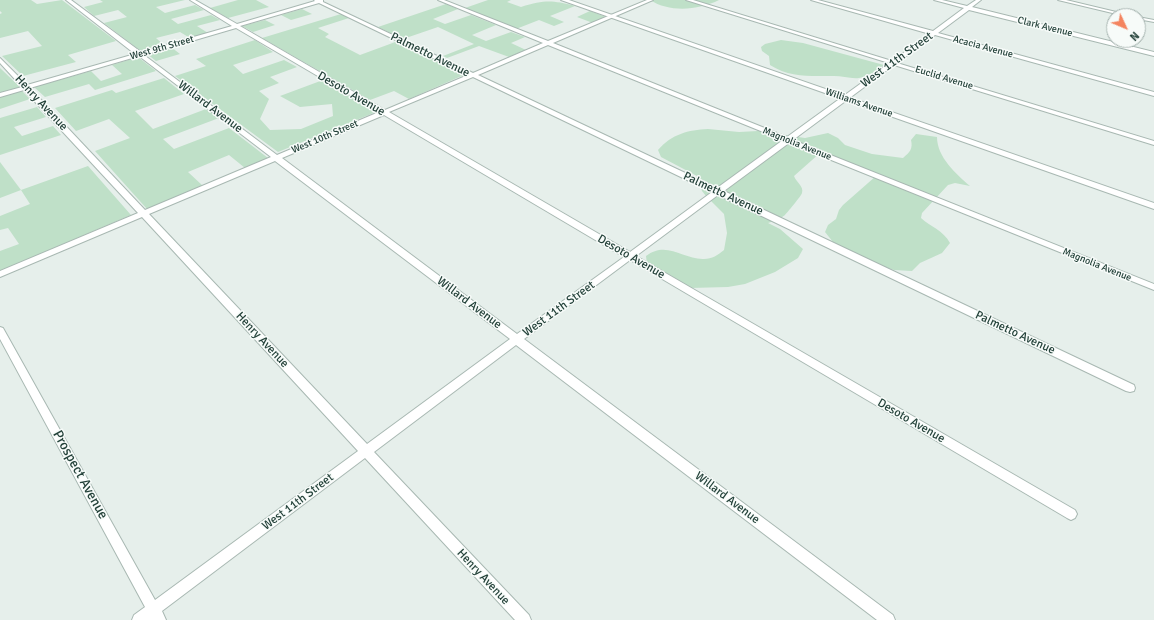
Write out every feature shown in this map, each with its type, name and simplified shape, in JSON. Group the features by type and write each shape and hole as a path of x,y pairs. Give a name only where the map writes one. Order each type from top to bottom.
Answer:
{"street":[{"name":"Willard Avenue","path":"68,0 888,620"},
{"name":"Desoto Avenue","path":"192,0 1071,514"},
{"name":"West 9th Street","path":"0,95 236,26 319,0"},
{"name":"Palmetto Avenue","path":"319,0 1130,388"},
{"name":"Magnolia Avenue","path":"440,0 1154,288"},
{"name":"Williams Avenue","path":"564,0 1154,206"},
{"name":"West 10th Street","path":"0,274 651,0"},
{"name":"Euclid Avenue","path":"688,0 1154,143"},
{"name":"Acacia Avenue","path":"813,0 1154,94"},
{"name":"Clark Avenue","path":"936,0 1154,54"},
{"name":"West 11th Street","path":"139,620 156,615 366,452 517,339 979,0"},
{"path":"1060,0 1106,10"},
{"name":"Henry Avenue","path":"0,60 524,620"},
{"name":"Prospect Avenue","path":"0,330 156,615"}],"green space":[{"path":"0,0 31,0 37,4 62,0 116,41 68,55 76,62 23,76 2,56 42,46 28,31 0,38 0,14 2,13 0,11"},
{"path":"100,0 185,0 156,7 165,13 195,5 204,10 171,19 178,24 211,15 220,20 197,26 208,33 190,38 180,32 156,38 164,45 142,52 104,23 127,17 118,10 94,16 84,7 103,2"},
{"path":"238,0 256,0 269,7 228,18 210,8"},
{"path":"488,0 511,0 507,2 521,7 536,3 548,2 575,6 550,16 564,22 554,26 539,20 516,29 465,8"},
{"path":"650,0 719,0 703,6 684,9 666,7"},
{"path":"446,4 458,9 433,19 445,24 471,15 496,25 472,35 486,41 511,32 525,37 511,43 526,50 509,57 479,46 447,58 443,56 474,44 438,27 403,39 378,27"},
{"path":"302,9 312,14 291,20 281,15"},
{"path":"590,11 606,17 593,23 577,17"},
{"path":"341,14 349,18 318,28 329,34 325,37 360,55 398,41 466,74 409,99 394,91 370,100 262,38"},
{"path":"265,20 275,25 253,32 242,26"},
{"path":"255,40 273,52 233,65 243,74 284,60 297,67 270,77 279,83 259,91 269,99 260,119 270,130 301,129 333,116 332,104 300,107 280,96 323,80 376,112 278,152 175,76 206,66 196,59"},
{"path":"781,40 803,43 884,65 869,75 859,78 793,74 770,65 769,56 762,51 761,47 765,44"},
{"path":"171,47 180,54 156,61 147,54"},
{"path":"138,57 156,71 95,90 89,84 45,97 34,87 91,71 101,81 122,74 112,65"},
{"path":"0,68 20,87 0,93"},
{"path":"164,78 184,94 135,111 153,129 206,109 219,118 163,139 174,149 229,128 268,158 245,168 229,155 188,172 203,186 147,209 95,151 130,138 109,119 76,131 55,108 112,90 116,93"},
{"path":"22,91 30,99 0,109 0,97"},
{"path":"37,107 46,117 14,127 22,136 53,126 61,135 0,155 0,118"},
{"path":"708,129 739,132 758,131 805,138 828,133 838,138 845,145 872,154 903,158 910,150 912,146 911,140 916,134 937,137 940,151 948,164 970,186 955,183 948,185 922,213 921,218 944,235 950,243 942,253 920,263 912,271 894,270 874,263 833,242 825,232 828,225 836,219 839,210 843,205 876,176 820,153 794,176 802,188 802,193 785,215 768,223 780,229 803,249 798,258 775,272 745,284 728,287 690,288 672,276 664,274 647,264 646,256 661,250 668,250 697,259 707,259 719,254 724,250 727,233 724,214 702,191 697,176 661,157 658,150 669,140 681,134 694,130"},
{"path":"0,162 21,190 0,198"},
{"path":"88,166 131,215 0,271 0,251 19,244 8,228 0,230 0,216 30,204 21,190"}]}
